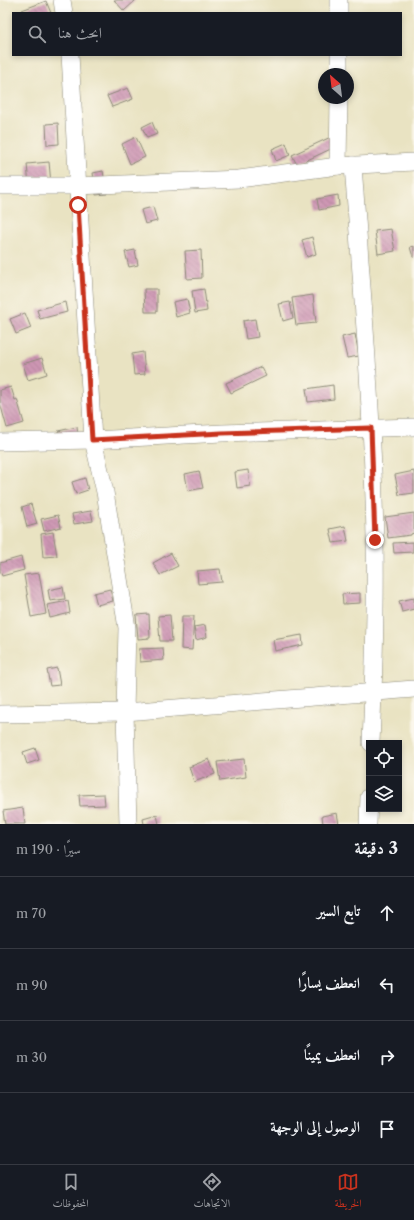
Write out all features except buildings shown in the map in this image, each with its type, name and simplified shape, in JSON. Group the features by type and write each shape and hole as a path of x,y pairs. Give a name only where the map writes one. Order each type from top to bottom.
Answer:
{"street":[{"path":"62,0 64,12"},
{"path":"339,0 339,12"},
{"path":"70,56 92,440 105,492 127,628 125,712 128,824"},
{"path":"339,56 339,68"},
{"path":"340,104 371,428 375,540 371,740"},
{"path":"0,186 77,186 239,179 345,166 414,162"},
{"path":"0,442 92,440 222,433 414,427"},
{"path":"0,714 125,712 414,689"},
{"path":"368,812 368,824"}],"route":[{"path":"78,205 92,440 222,433 371,428 375,540"}]}
